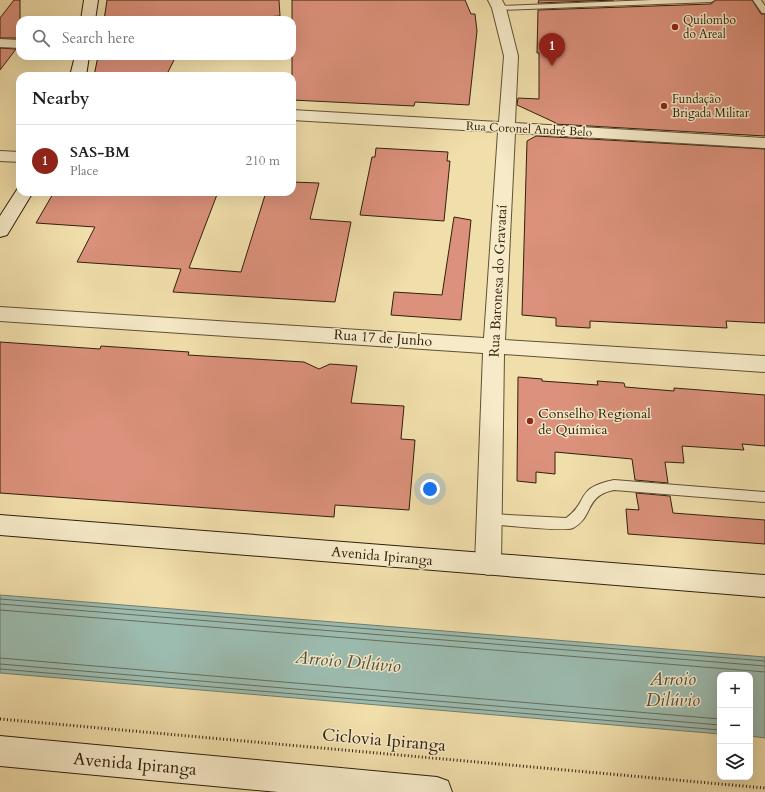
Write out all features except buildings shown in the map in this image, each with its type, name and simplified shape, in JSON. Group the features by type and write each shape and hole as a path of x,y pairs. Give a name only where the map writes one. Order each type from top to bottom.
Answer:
{"street":[{"path":"89,16 91,0"},
{"name":"Rua Baronesa do Gravataí","path":"488,564 494,346 511,56 497,4"},
{"path":"0,43 16,44"},
{"path":"79,72 81,60"},
{"name":"Rua Coronel André Belo","path":"296,115 765,143"},
{"path":"0,156 16,157"},
{"path":"0,232 22,196"},
{"name":"Rua 17 de Junho","path":"0,314 765,364"},
{"name":"Avenida Ipiranga","path":"0,525 765,586"},
{"name":"Avenida Ipiranga","path":"0,751 437,792"}],"lane":[{"path":"497,4 711,0"},
{"path":"757,0 765,11"},
{"path":"489,519 568,524 577,519 589,495 600,486 614,485 765,497"}],"path":[{"name":"Ciclovia Ipiranga","path":"0,719 765,788"}],"water":[{"name":"Arroio Dilúvio","path":"0,595 765,657 765,738 753,736 753,672 717,672 717,734 0,673"}],"place":[{"name":"Quilombo do Areal","path":"675,27"},
{"name":"SAS-BM","path":"552,66"},
{"name":"Fundação Brigada Militar","path":"664,106"},
{"name":"Conselho Regional de Química","path":"530,421"}]}
